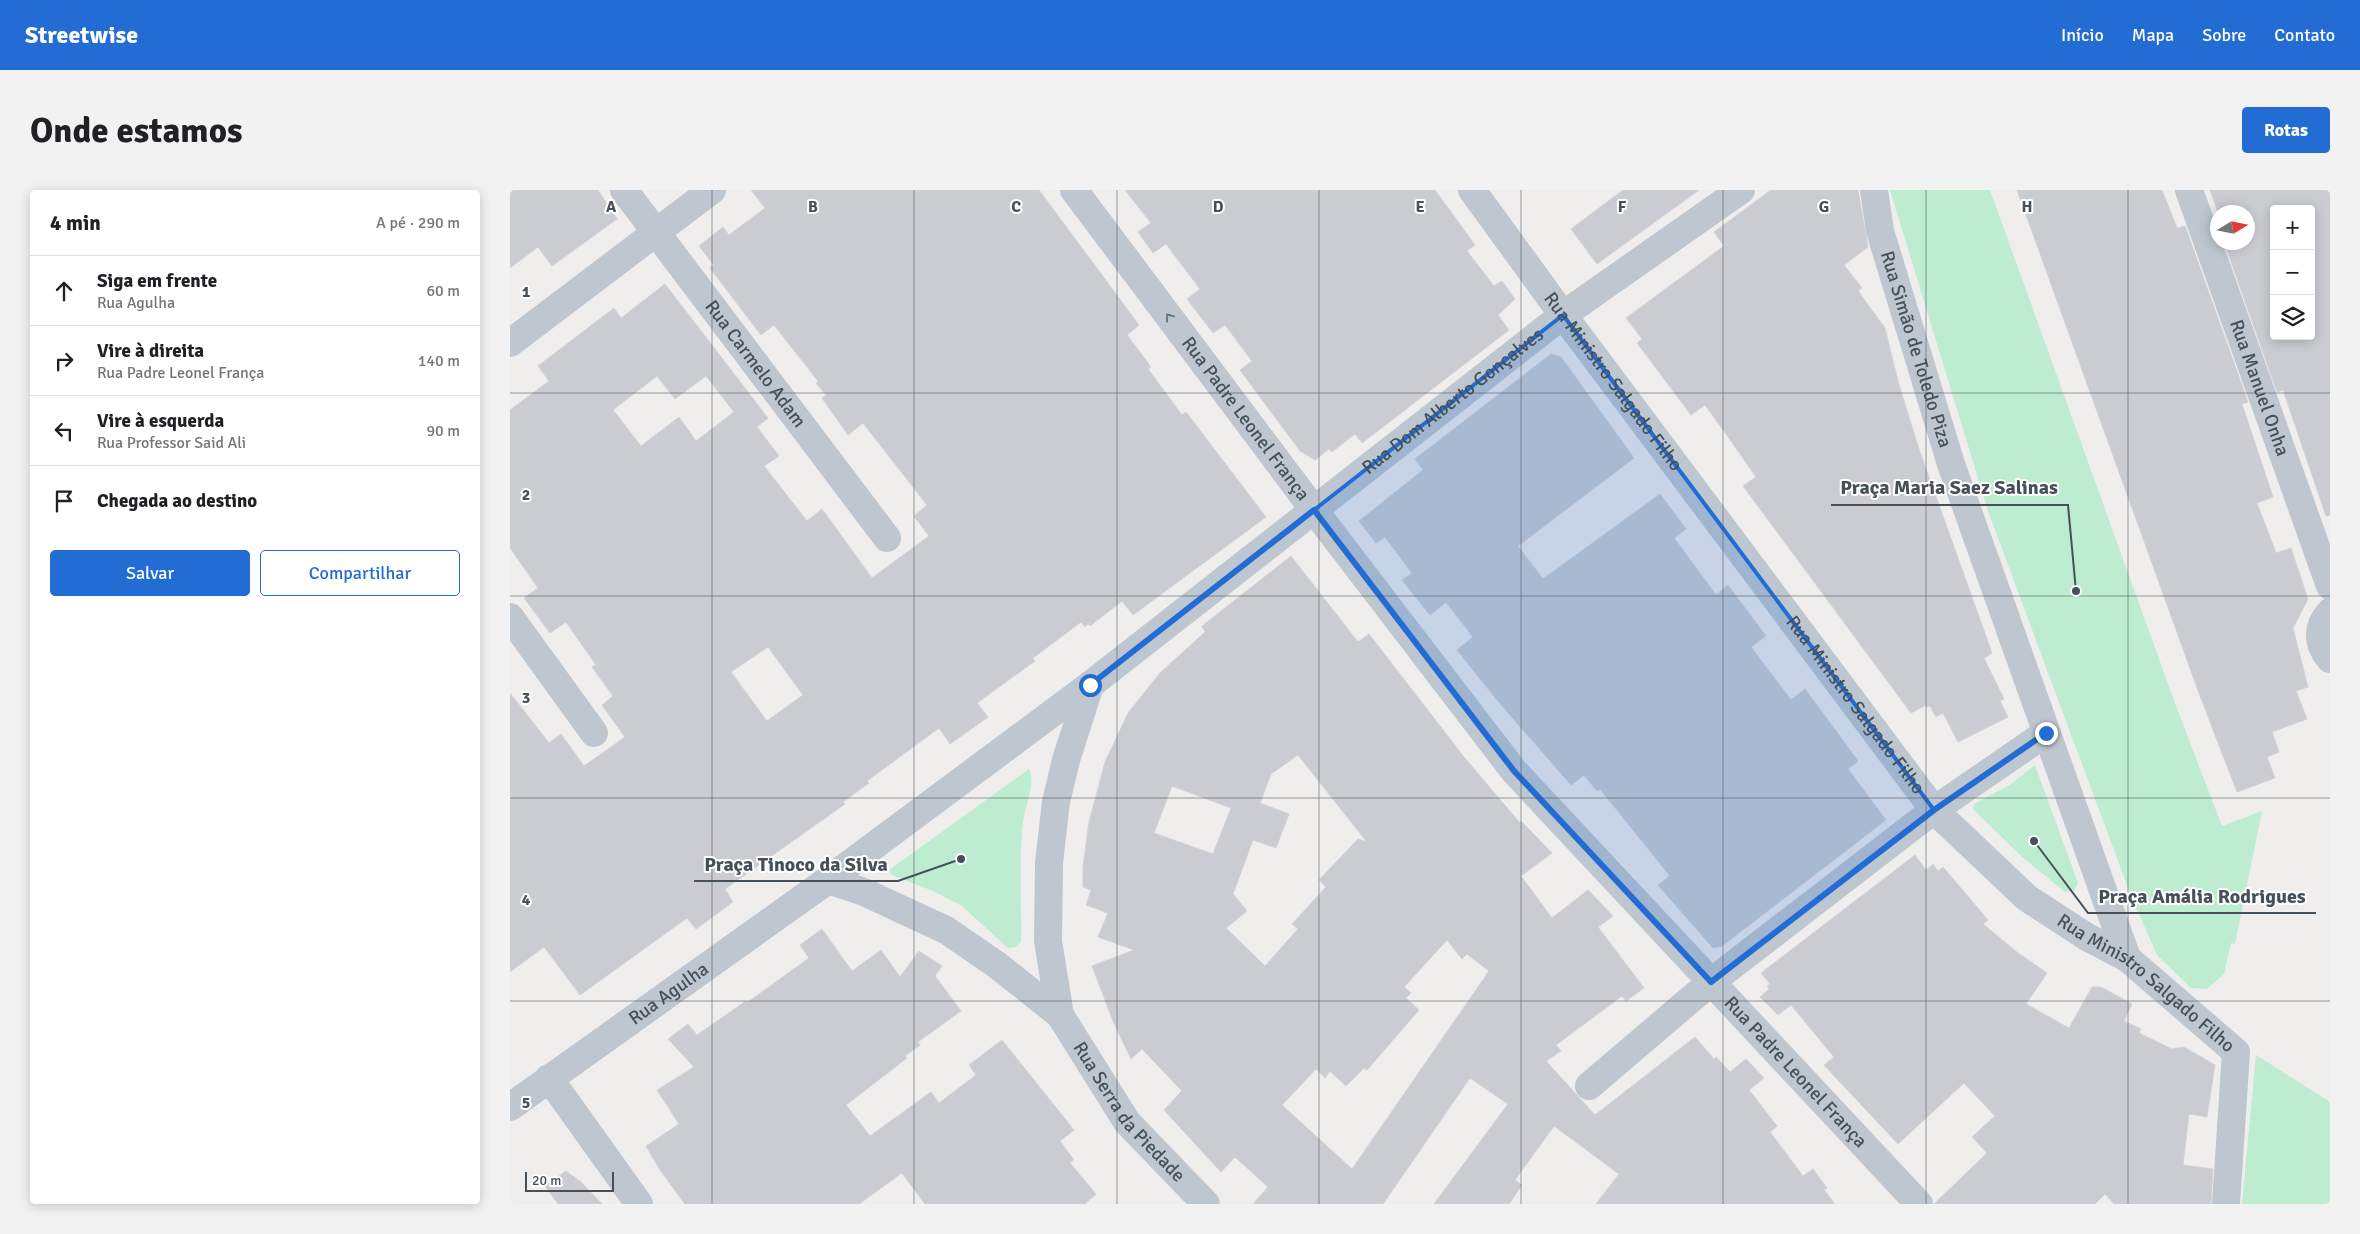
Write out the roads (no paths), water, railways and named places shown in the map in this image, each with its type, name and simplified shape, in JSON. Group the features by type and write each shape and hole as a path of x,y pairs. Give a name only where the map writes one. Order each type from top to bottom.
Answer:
{"street":[{"name":"Rua Carmelo Adam","path":"624,190 887,538"},
{"path":"510,343 712,190"},
{"name":"Rua Padre Leonel França","path":"1074,190 1314,510 1514,771 1919,1204"},
{"name":"Rua Ministro Salgado Filho","path":"1472,190 1563,315 1934,810 2027,898 2087,937 2126,958 2236,1052 2226,1204"},
{"name":"Rua Dom Alberto Gonçalves","path":"1314,510 1563,315 1741,190"},
{"name":"Rua Simão de Toledo Piza","path":"1874,190 1880,231 1951,464 2126,958"},
{"name":"Rua Manuel Onha","path":"2189,190 2330,586"},
{"path":"1060,1015 1048,941 1049,863 1056,802 1066,760 1090,685 1314,510"},
{"path":"2330,612 2322,621 2319,631 2319,641 2323,651 2330,659"},
{"path":"510,617 594,732"},
{"name":"Rua Agulha","path":"510,1107 828,880 1090,685"},
{"path":"1589,1086 1711,982 1934,810 2046,733"},
{"path":"828,880 872,895 946,930 997,965 1060,1015"},
{"name":"Rua Serra da Piedade","path":"1060,1015 1127,1122 1206,1204"},
{"path":"549,1078 639,1204"}],"place":[{"name":"Praça Maria Saez Salinas","path":"2076,591"},
{"name":"Praça Amália Rodrigues","path":"2034,841"},
{"name":"Praça Tinoco da Silva","path":"961,859"}]}
